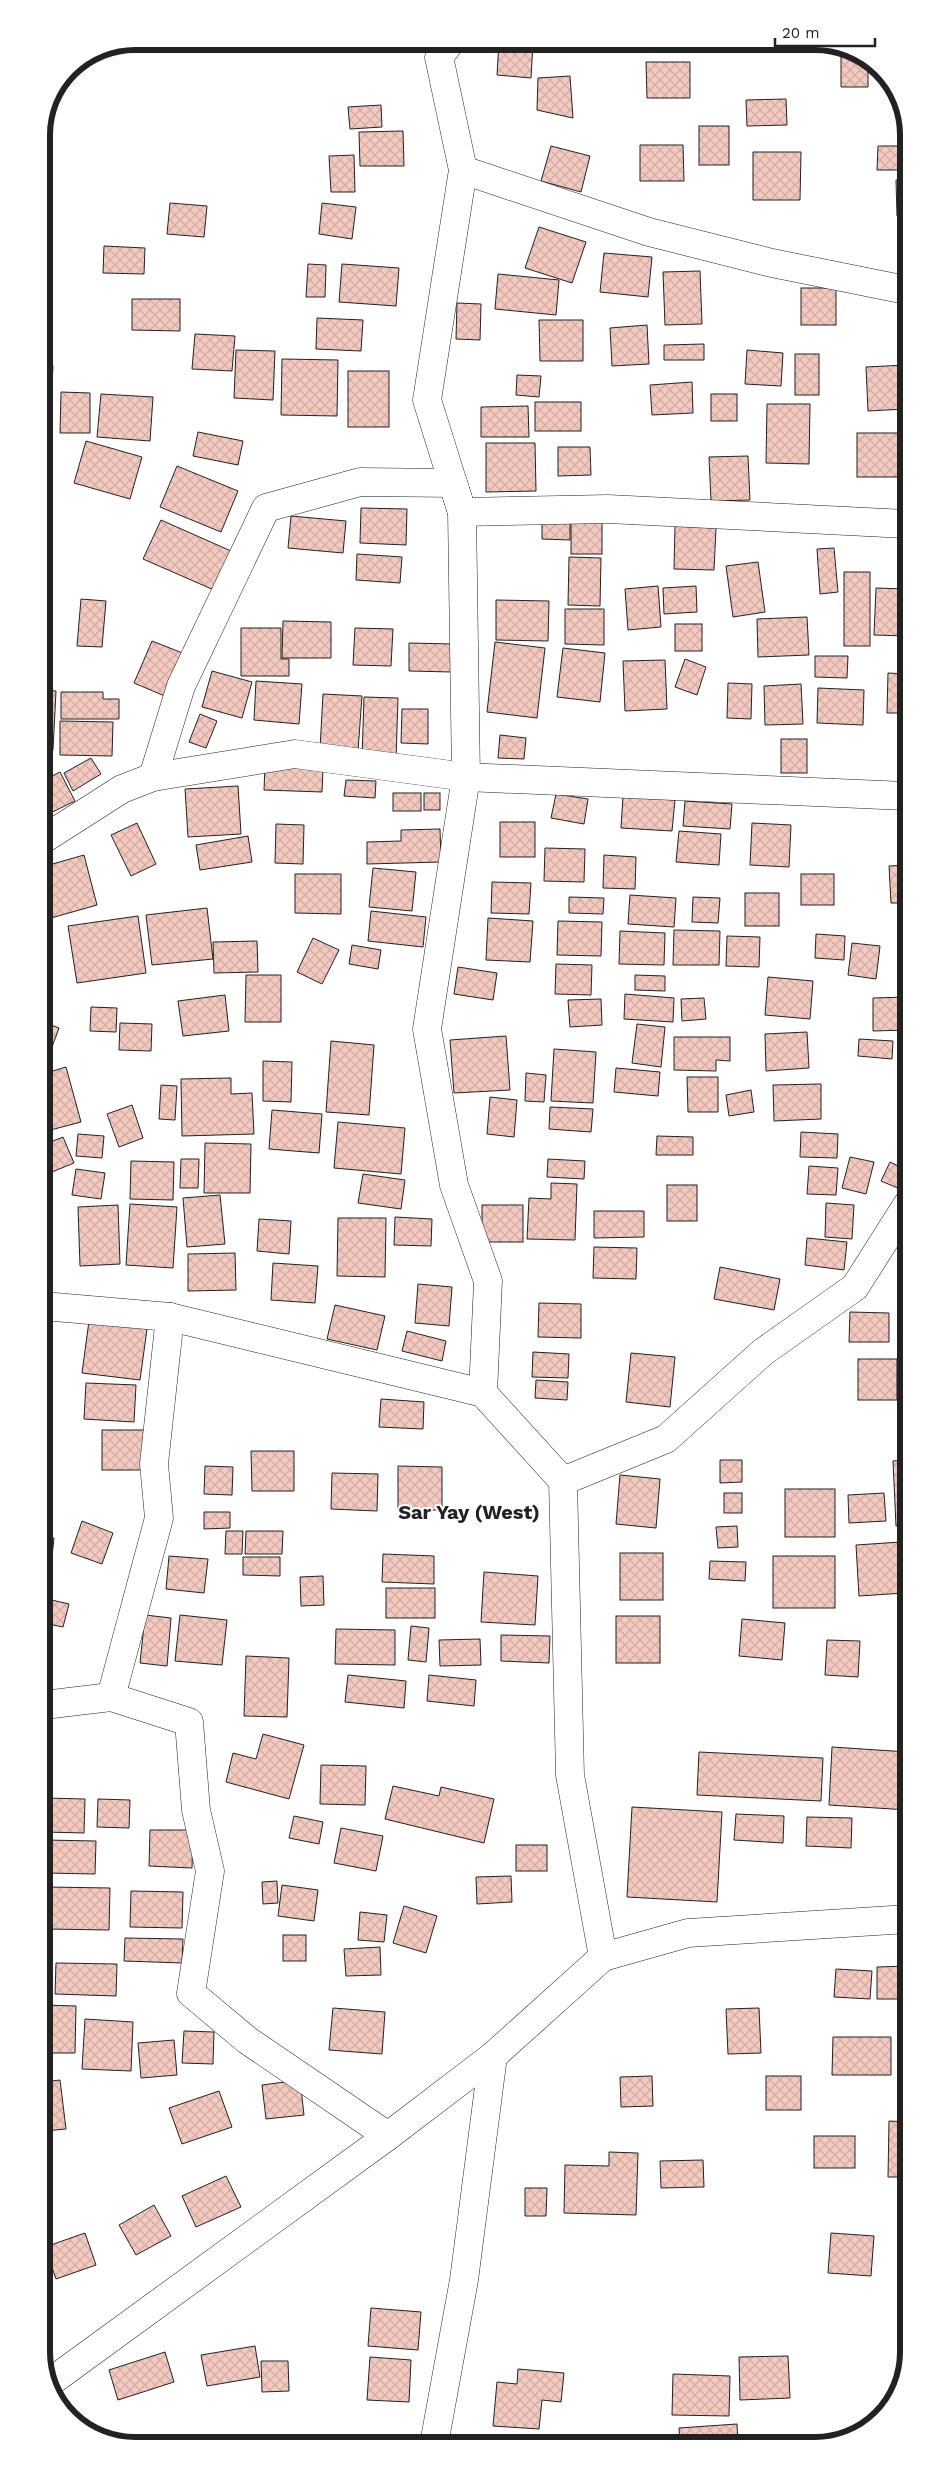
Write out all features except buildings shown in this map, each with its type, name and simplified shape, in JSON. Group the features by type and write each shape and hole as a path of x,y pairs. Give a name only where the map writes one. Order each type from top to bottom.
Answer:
{"street":[{"path":"444,50 439,57 463,170 427,400 462,512"},
{"path":"463,170 649,232 772,263 900,289"},
{"path":"153,777 181,686 266,508 360,482 453,483 462,512 466,777 427,1029 454,1185 488,1281 484,1393"},
{"path":"462,512 608,509 900,524"},
{"path":"50,835 122,789 153,777 295,754 466,777 900,796"},
{"path":"562,1481 666,1439 763,1352 854,1287 900,1216"},
{"path":"50,1307 170,1317 484,1393 562,1481 570,1775 603,1957"},
{"path":"111,1697 160,1518 154,1464 170,1317"},
{"path":"50,1704 111,1697 190,1722 196,1810 210,1871 191,1993 247,2040 388,2136"},
{"path":"55,2379 388,2136 493,2056 603,1957 688,1933 900,1920"},
{"path":"435,2437 464,2280 493,2056"}],"district":[{"name":"Sar Yay (West)","path":"469,1512"}]}
